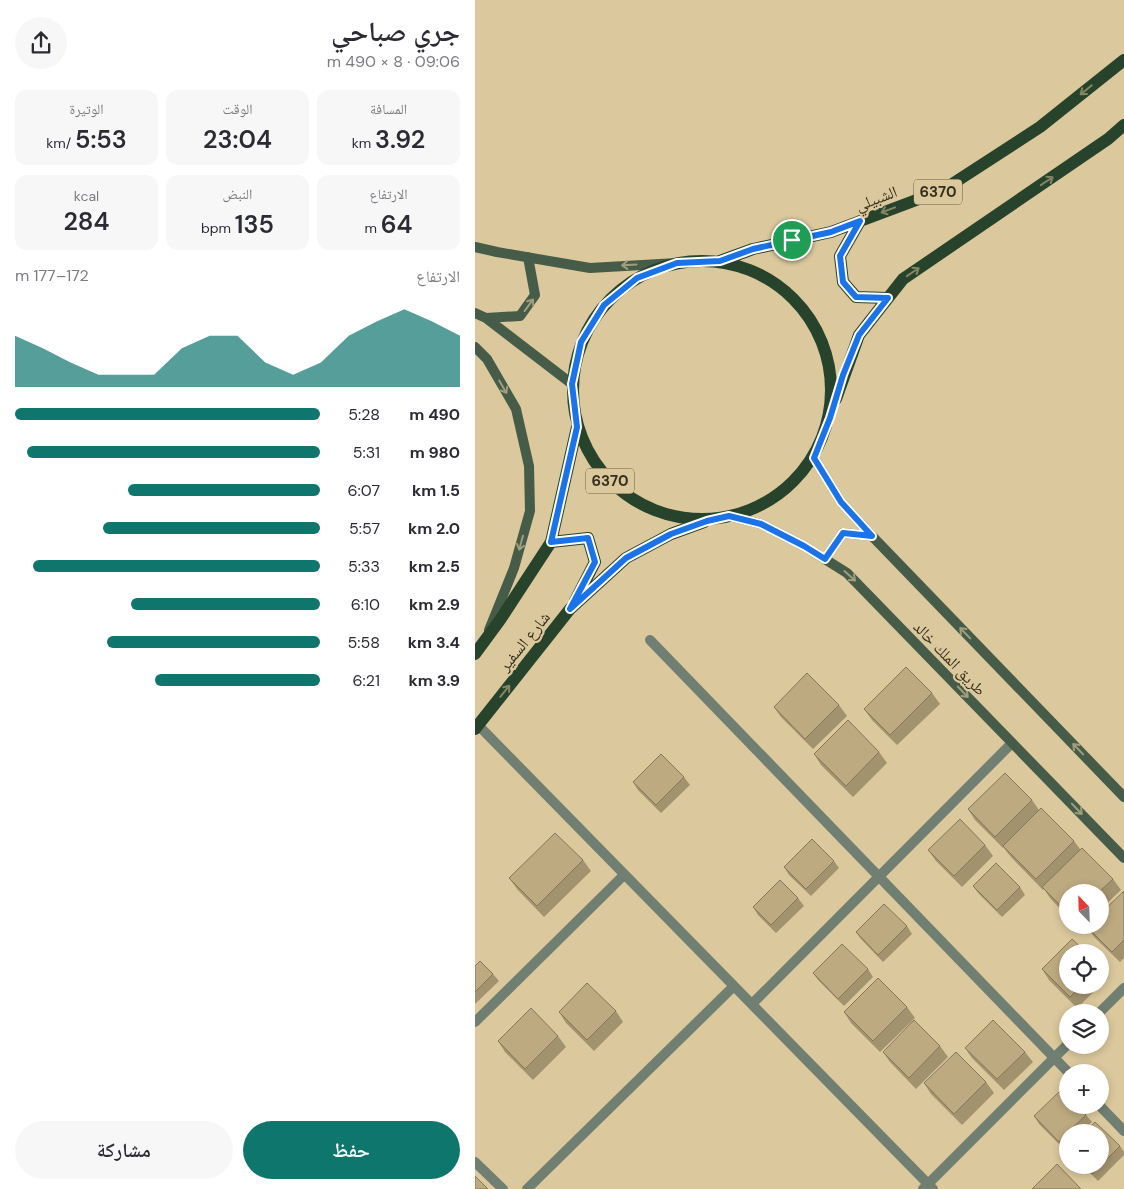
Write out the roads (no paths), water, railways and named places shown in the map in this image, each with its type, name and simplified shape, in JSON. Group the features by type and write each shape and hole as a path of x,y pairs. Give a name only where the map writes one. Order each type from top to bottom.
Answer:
{"main road":[{"name":"الشبيلي","path":"720,261 753,249 831,232 943,190 1040,127 1124,60"},
{"name":"6370","path":"830,418 832,375 821,334 796,299 761,274 720,261 677,263 637,278 604,305 581,342 572,384 577,427 595,466 626,496 664,515 707,521 749,512 786,490 814,458 830,418 843,375 859,335 903,279 1108,140 1124,125"},
{"path":"860,221 840,256 843,282 856,297 888,298"},
{"name":"شارع السفير","path":"475,654 501,620 551,542 577,427"},
{"name":"شارع السفير","path":"476,727 570,609 626,558 671,534 707,521"},
{"path":"551,542 588,538 595,562 570,609"}],"street":[{"path":"475,247 591,268 677,263"},
{"path":"486,318 521,316 535,296 528,257"},
{"path":"475,313 486,318 572,384"},
{"path":"475,347 487,358 516,409 529,466 530,511 514,568 484,642"},
{"name":"طريق الملك خالد","path":"814,458 841,502 872,536 1124,797"},
{"name":"طريق الملك خالد","path":"729,516 761,524 804,546 847,573 1124,858"},
{"path":"825,559 843,533 872,536"},
{"path":"649,640 1060,1064"},
{"path":"476,727 734,986 928,1187 1059,1053"},
{"path":"751,1004 1012,743"},
{"path":"475,1022 624,875"},
{"path":"527,1189 734,986"},
{"path":"1108,1004 1124,988"},
{"path":"1108,1114 1124,1130"},
{"path":"475,1162 503,1189"}]}
